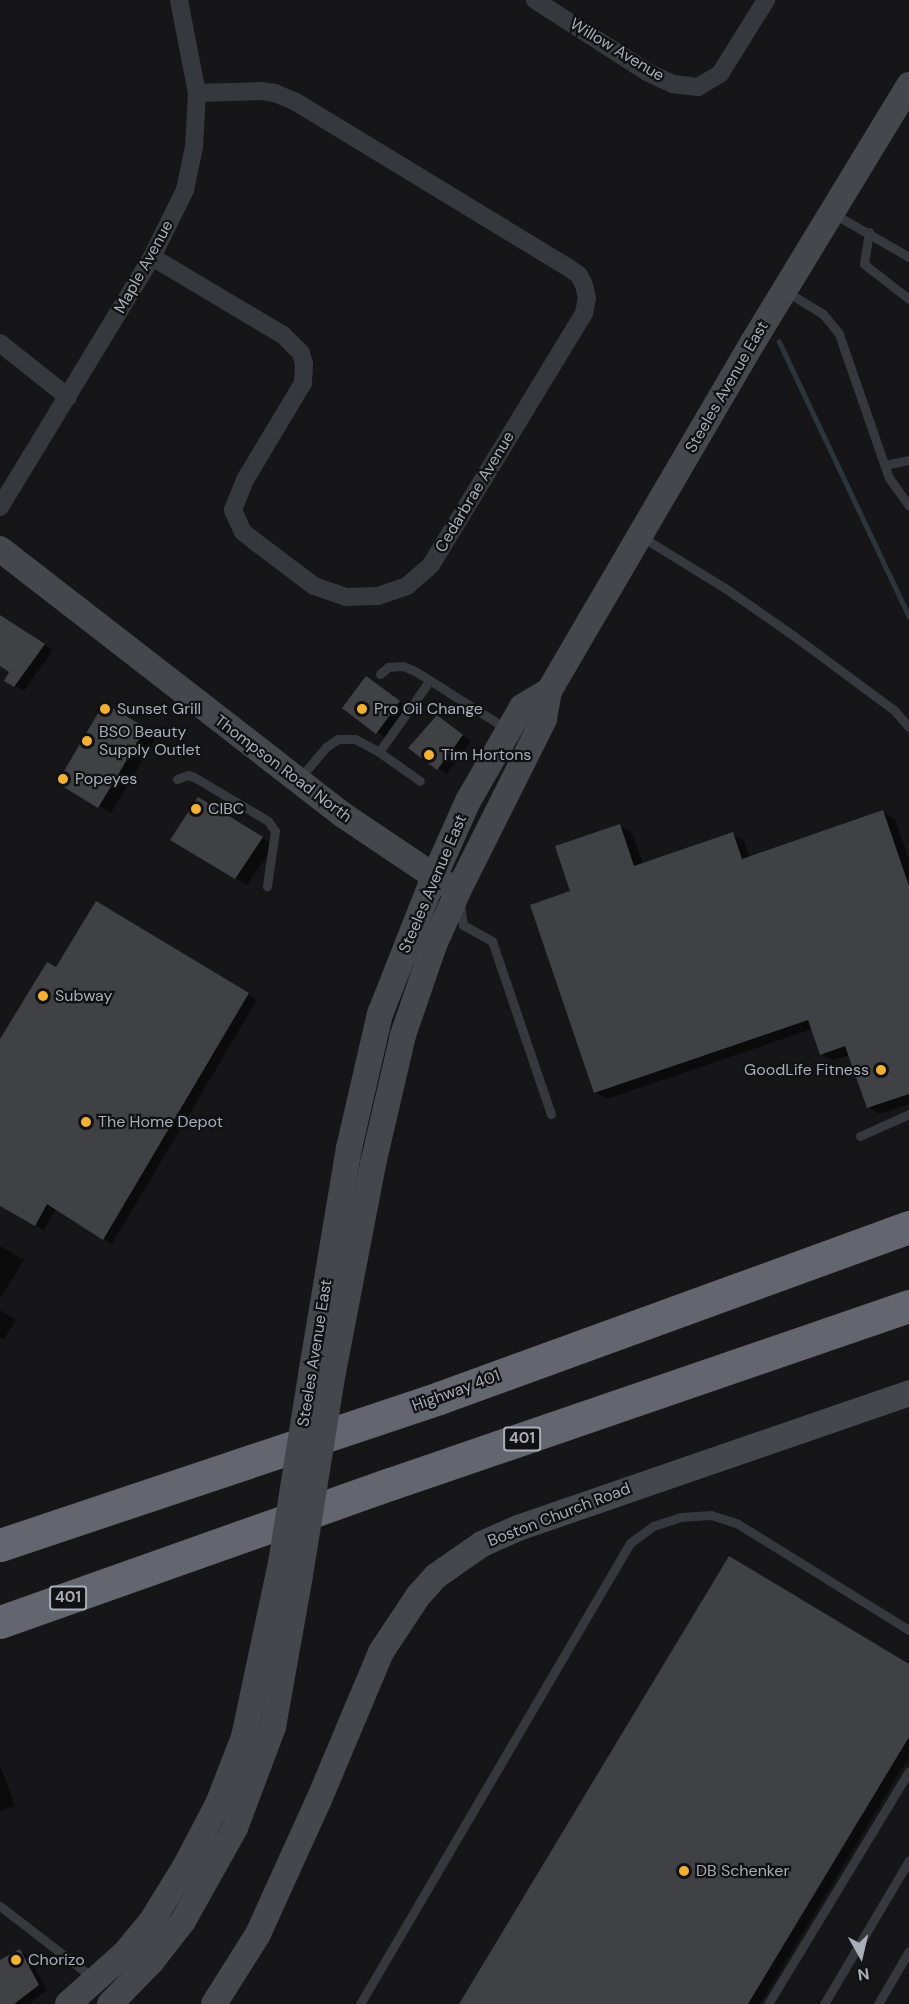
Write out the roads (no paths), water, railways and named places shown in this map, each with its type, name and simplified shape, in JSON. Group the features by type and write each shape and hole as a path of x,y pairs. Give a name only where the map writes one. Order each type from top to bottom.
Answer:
{"highway":[{"name":"Highway 401","path":"0,1545 439,1398 909,1227"},
{"name":"401","path":"0,1622 390,1484 909,1306"}],"main road":[{"name":"Steeles Avenue East","path":"322,1374 403,1035 434,945 458,891 544,719 549,691 785,290 903,99"},
{"name":"Thompson Road North","path":"0,549 343,815 458,891"},
{"name":"Steeles Avenue East","path":"118,2002 183,1921 235,1828 273,1727 290,1569 322,1374 349,1148 377,1025 434,877 468,801 522,707 549,691"},
{"name":"Boston Church Road","path":"214,2004 258,1934 318,1802 381,1652 418,1596 436,1576 482,1544 518,1528 909,1393"},
{"name":"Steeles Avenue East","path":"68,2004 125,1953 151,1922 186,1867 218,1804 244,1737 290,1569"},
{"path":"96,1980 118,2002"}],"street":[{"name":"Maple Avenue","path":"0,507 152,256 185,190 191,171 197,93 179,0"},
{"name":"Willow Avenue","path":"535,0 647,72 673,84 699,87 720,74 766,0"},
{"name":"Cedarbrae Avenue","path":"152,256 283,335 301,353 304,363 303,383 245,480 232,510 243,532 257,543 314,586 346,597 378,596 407,586 431,565 584,313 587,298 579,275 296,102 275,93 261,91 197,93"},
{"path":"0,343 68,397"}],"lane":[{"path":"832,212 909,257"},
{"path":"869,232 864,264 909,299"},
{"path":"785,290 823,314 839,334 890,478 909,506"},
{"path":"885,465 909,460"},
{"path":"640,536 725,588 794,636 894,710 909,727"},
{"path":"380,674 388,668 403,666 430,680 509,730"},
{"path":"379,752 430,680"},
{"path":"298,781 312,760 338,739 355,739 379,752 420,781"},
{"path":"177,779 194,777 268,821 275,831 267,886"},
{"path":"458,891 463,925 492,941 551,1114"},
{"path":"860,1137 909,1114"},
{"path":"360,2004 630,1543 653,1526 681,1517 711,1515 738,1524 909,1630"},
{"path":"768,2004 909,1771"},
{"path":"824,2004 907,1867"},
{"path":"0,1906 96,1980"},
{"path":"878,2004 909,1951"}],"waterway":[{"path":"779,341 909,616"}],"place":[{"name":"Sunset Grill","path":"105,709"},
{"name":"Pro Oil Change","path":"362,709"},
{"name":"BSO Beauty Supply Outlet","path":"87,741"},
{"name":"Tim Hortons","path":"429,755"},
{"name":"Popeyes","path":"63,779"},
{"name":"CIBC","path":"196,809"},
{"name":"Subway","path":"43,996"},
{"name":"GoodLife Fitness","path":"881,1070"},
{"name":"The Home Depot","path":"86,1122"},
{"name":"DB Schenker","path":"684,1871"},
{"name":"Chorizo","path":"16,1960"}]}
